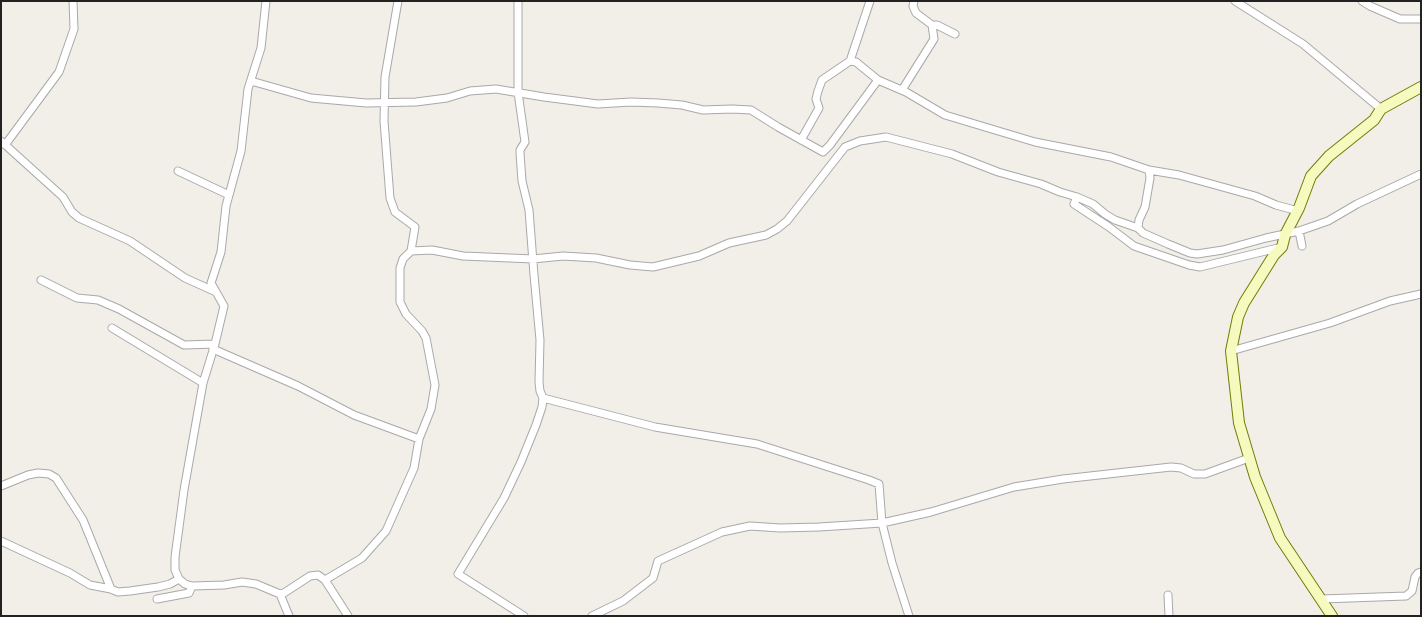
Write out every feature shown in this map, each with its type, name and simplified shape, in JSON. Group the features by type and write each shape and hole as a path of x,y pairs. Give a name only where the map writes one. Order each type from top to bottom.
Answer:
{"main road":[{"path":"1332,616 1280,538 1255,477 1239,423 1231,351 1238,317 1244,303 1284,239 1298,211 1311,176 1328,156 1374,120 1381,109 1421,87"}],"street":[{"path":"73,1 74,29 59,72 3,143 64,197 72,212 79,218 130,241 185,278 216,292"},
{"path":"266,1 262,48 248,89 241,150 226,206 221,252 211,283 224,306 203,383 185,481 175,570 179,579 185,584 192,586 224,585 242,582 256,584 280,594 310,576 318,575 325,580 348,616"},
{"path":"398,1 385,77 384,103 390,198 396,212 414,227 411,252"},
{"path":"518,1 518,92 525,142 520,150 522,181 529,210 534,259 540,340 539,382 543,398 536,425 504,498 458,574 524,616"},
{"path":"801,140 819,108 816,99 822,80 850,61 870,1"},
{"path":"914,1 913,6 916,13 932,25 955,34"},
{"path":"1235,1 1303,44 1381,109"},
{"path":"1362,1 1400,19 1421,19"},
{"path":"902,90 934,39 932,25"},
{"path":"850,61 856,62 878,80 902,90 945,115 1035,142 1111,157 1149,170 1179,175 1255,196 1276,205 1298,211"},
{"path":"823,152 878,80"},
{"path":"251,81 311,98 384,103 416,102 447,98 470,91 496,89 598,104 658,103 682,105 703,110 751,110 835,158"},
{"path":"325,580 362,558 386,531 414,468 419,439 431,409 435,385 426,338 406,314 400,302 400,268 402,259 411,252 432,250 463,256 534,259 563,256 596,258 630,265 653,267 699,256 730,243 766,235 777,229 787,221 845,147 860,141 886,137 952,154 998,172 1077,196 1093,204 1115,220 1138,228 1190,253 1197,254 1284,239"},
{"path":"1138,228 1139,220 1145,207 1150,178 1149,170"},
{"path":"178,171 229,195"},
{"path":"1077,196 1074,204 1134,246 1200,267 1328,222 1357,204 1421,174"},
{"path":"1300,231 1302,246"},
{"path":"41,280 77,298 98,300 119,309 184,344 214,346 354,415 419,439"},
{"path":"1231,351 1330,323 1390,301 1421,294"},
{"path":"112,328 203,383"},
{"path":"543,398 655,427 757,444 880,484 882,523 892,563 909,616"},
{"path":"592,616 623,602 653,578 658,562 722,532 750,526 780,528 882,523 931,512 1014,487 1063,478 1171,468 1181,468 1194,474 1204,474 1250,458"},
{"path":"1,486 38,473 49,474 56,478 83,520 111,589"},
{"path":"1,541 70,573 90,586 118,592 130,592 164,586 179,579"},
{"path":"1322,599 1406,596 1412,591 1415,577 1421,572"},
{"path":"157,599 189,593 192,586"},
{"path":"280,594 289,616"},
{"path":"1168,595 1169,616"}]}
